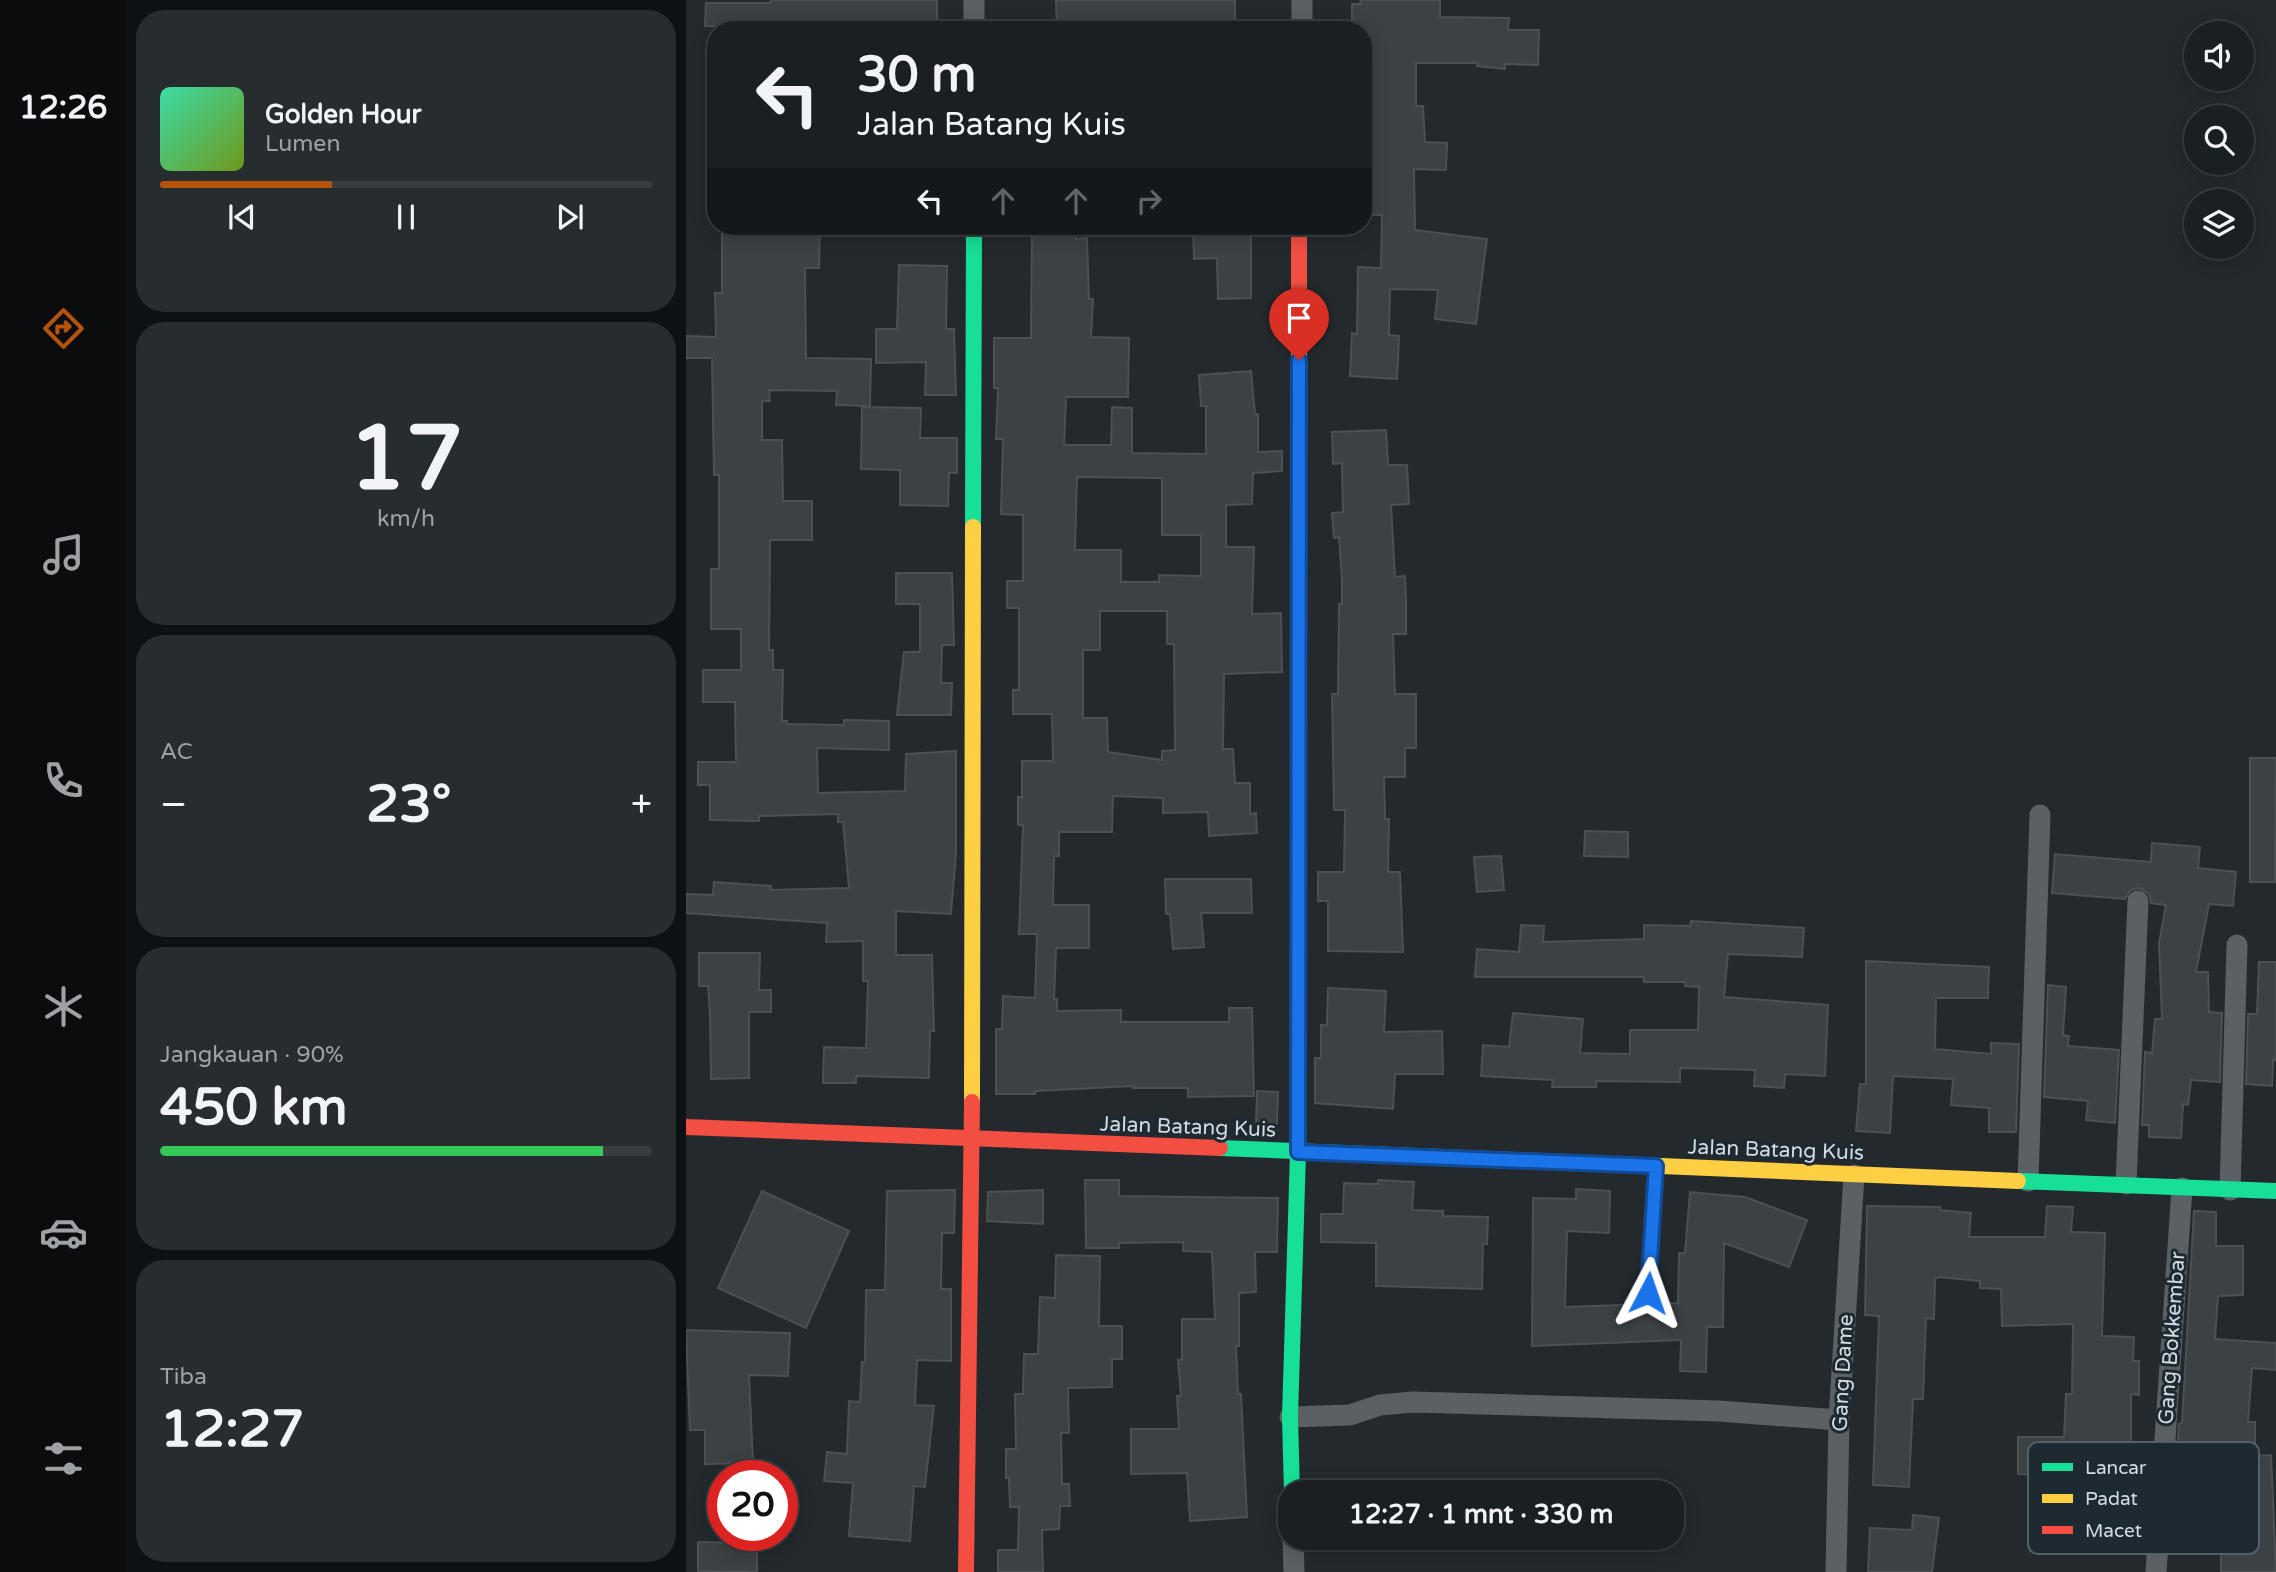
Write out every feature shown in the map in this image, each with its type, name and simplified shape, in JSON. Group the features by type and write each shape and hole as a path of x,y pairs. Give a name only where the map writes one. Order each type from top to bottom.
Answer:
{"street":[{"path":"974,0 974,21"},
{"path":"1302,0 1302,21"},
{"path":"966,1572 972,1139 974,235"},
{"path":"1292,1480 1290,1417 1298,1152 1299,235"},
{"path":"2028,1181 2040,815"},
{"path":"2126,1184 2138,901"},
{"path":"2230,1190 2237,945"},
{"name":"Jalan Batang Kuis","path":"686,1127 2276,1191"},
{"name":"Gang Dame","path":"1836,1572 1839,1420 1854,1175"},
{"name":"Gang Bokkembar","path":"2165,1442 2182,1188"},
{"path":"1290,1417 1350,1415 1380,1405 1413,1402 1718,1411 1839,1420"},
{"path":"1293,1550 1294,1572"},
{"name":"Gang Bokkembar","path":"2156,1572 2157,1554"}],"lane":[{"path":"1648,1293 1656,1166"}],"building":[{"path":"771,0 931,0 937,1 937,21 707,21 705,26 706,3 770,3"},
{"path":"1056,0 1235,0 1235,21 1057,21"},
{"path":"1360,0 1440,0 1440,17 1509,18 1508,30 1539,30 1538,65 1505,64 1505,69 1477,66 1477,63 1416,63 1416,106 1423,106 1425,142 1447,143 1446,170 1414,169 1415,230 1487,239 1476,324 1435,319 1438,290 1390,289 1389,335 1399,336 1397,379 1350,376 1352,333 1357,334 1358,267 1381,268 1382,215 1372,215 1372,21 1352,21 1352,4 1361,4"},
{"path":"722,235 820,235 819,268 805,268 806,358 871,359 870,406 836,405 837,391 769,390 770,401 762,401 762,440 782,440 783,501 812,501 812,540 770,540 769,650 773,650 773,670 783,670 782,721 787,721 787,724 844,725 844,720 889,721 889,750 817,748 818,793 905,791 906,754 956,751 956,853 951,914 896,911 896,955 932,955 934,1031 930,1031 929,1078 856,1076 856,1083 823,1083 824,1047 866,1048 868,981 863,981 863,941 826,942 827,923 686,913 686,894 713,895 714,882 771,886 771,890 849,888 843,822 838,822 838,814 759,816 759,821 710,820 710,785 698,785 698,762 736,762 735,702 703,702 703,670 741,670 741,629 711,629 711,569 719,569 719,475 714,475 712,358 686,358 686,336 716,337 715,293 722,293"},
{"path":"1032,235 1076,235 1076,239 1087,238 1089,299 1093,299 1091,337 1129,338 1128,397 1066,397 1064,445 1111,445 1112,407 1132,408 1132,453 1206,454 1206,406 1201,406 1199,375 1251,371 1255,414 1258,414 1258,452 1282,451 1282,471 1253,473 1252,504 1226,505 1226,547 1254,547 1252,614 1281,613 1282,672 1224,674 1223,749 1233,749 1235,783 1250,783 1250,814 1256,813 1257,833 1209,836 1208,812 1163,813 1163,798 1113,796 1112,832 1059,832 1059,856 1054,856 1053,905 1089,905 1089,948 1056,948 1054,999 1057,999 1057,1011 1121,1010 1121,1022 1229,1022 1229,1008 1252,1008 1254,1096 1188,1097 1188,1088 1133,1086 1035,1091 1035,1094 996,1094 996,1029 1002,1029 1003,996 1035,998 1037,934 1019,934 1023,825 1018,825 1018,797 1022,797 1022,761 1053,761 1052,714 1013,714 1013,690 1019,690 1019,608 1007,608 1007,581 1023,581 1023,515 1001,514 1003,439 996,439 998,388 994,388 994,338 1031,338","holes":["1077,477 1162,478 1162,535 1201,535 1201,576 1159,575 1159,582 1121,582 1121,550 1075,550","1100,611 1167,611 1167,644 1174,644 1175,750 1162,751 1162,760 1108,752 1107,718 1083,718 1083,650 1100,650"]},
{"path":"1193,235 1251,235 1251,298 1218,299 1217,258 1194,259"},
{"path":"899,265 947,266 946,329 954,329 956,395 925,395 926,362 876,363 876,329 897,329"},
{"path":"862,407 921,408 920,438 957,438 957,473 949,473 948,506 900,505 900,470 861,469"},
{"path":"1386,430 1388,465 1407,465 1409,504 1391,505 1395,577 1405,576 1406,598 1406,634 1393,634 1395,694 1416,694 1416,748 1405,748 1405,777 1384,777 1385,819 1389,819 1388,872 1400,872 1403,952 1328,951 1328,901 1318,901 1318,872 1344,872 1345,810 1334,810 1332,694 1338,694 1339,604 1342,604 1342,580 1339,537 1334,538 1332,513 1343,512 1342,463 1333,464 1332,432"},
{"path":"896,573 952,573 954,645 942,645 941,683 952,683 951,715 897,715 904,652 920,652 920,604 896,604"},
{"path":"2250,758 2276,758 2275,882 2250,882"},
{"path":"1585,831 1628,832 1628,857 1584,856"},
{"path":"2152,843 2200,847 2198,868 2236,872 2233,906 2209,904 2196,972 2208,972 2209,1012 2222,1013 2220,1082 2191,1080 2188,1105 2183,1104 2181,1138 2149,1137 2149,1125 2142,1125 2145,1052 2152,1053 2155,1019 2162,1019 2159,943 2166,905 2151,903 2149,894 2139,888 2131,890 2125,899 2052,893 2055,854 2151,862"},
{"path":"1501,856 1504,890 1477,892 1474,857"},
{"path":"1165,879 1251,879 1252,913 1201,913 1204,947 1173,949 1170,914 1166,914"},
{"path":"1691,921 1804,928 1802,957 1728,954 1724,997 1828,1005 1825,1076 1785,1074 1784,1088 1754,1086 1755,1070 1680,1068 1680,1082 1596,1081 1596,1087 1552,1087 1553,1080 1481,1076 1483,1045 1509,1047 1513,1013 1583,1019 1580,1053 1630,1054 1630,1030 1698,1030 1699,987 1685,986 1685,982 1644,982 1644,977 1475,977 1477,949 1519,952 1521,925 1544,926 1543,942 1644,939 1644,925 1690,926"},
{"path":"699,953 760,953 759,990 771,990 771,1012 749,1012 749,1078 711,1079 708,986 699,986"},
{"path":"1866,961 1989,967 1988,998 1936,998 1935,1049 1991,1054 1991,1043 2019,1044 2016,1132 1989,1132 1989,1108 1951,1105 1953,1079 1893,1076 1890,1133 1856,1131 1860,1084 1866,1084"},
{"path":"2259,962 2276,962 2276,1060 2273,1060 2272,1086 2246,1084 2248,1014 2257,1014"},
{"path":"2048,985 2066,987 2063,1035 2069,1036 2068,1046 2119,1050 2115,1123 2086,1120 2088,1101 2044,1097"},
{"path":"1328,988 1386,991 1384,1032 1442,1031 1443,1074 1395,1074 1393,1109 1315,1103 1315,1058 1321,1058 1321,1025 1327,1025"},
{"path":"1257,1091 1278,1092 1277,1124 1256,1123"},
{"path":"1085,1180 1119,1180 1119,1196 1278,1198 1277,1252 1255,1252 1256,1292 1239,1293 1239,1346 1236,1346 1247,1517 1190,1521 1187,1473 1131,1474 1131,1429 1179,1429 1177,1396 1181,1396 1178,1360 1182,1360 1182,1319 1215,1319 1212,1252 1183,1251 1183,1242 1119,1243 1119,1248 1086,1248"},
{"path":"1378,1180 1414,1182 1412,1210 1443,1211 1443,1216 1488,1217 1487,1244 1483,1244 1482,1289 1376,1286 1376,1243 1321,1242 1321,1214 1343,1214 1344,1183 1378,1184"},
{"path":"1576,1189 1610,1191 1609,1233 1567,1231 1565,1307 1678,1303 1679,1253 1685,1253 1690,1192 1745,1197 1807,1220 1789,1267 1724,1243 1723,1327 1707,1327 1706,1372 1680,1371 1681,1340 1532,1346 1533,1198 1576,1199"},
{"path":"955,1190 954,1233 942,1233 941,1289 951,1289 951,1361 917,1360 915,1405 934,1406 925,1487 914,1486 910,1541 849,1536 853,1483 824,1481 827,1452 847,1454 849,1401 860,1402 862,1362 865,1362 866,1290 885,1290 887,1191"},
{"path":"1043,1190 1043,1224 987,1221 988,1192"},
{"path":"762,1191 849,1231 806,1328 718,1288"},
{"path":"1867,1206 1940,1207 1940,1210 1971,1213 1969,1237 2045,1237 2047,1206 2073,1207 2071,1232 2105,1233 2102,1336 2134,1337 2133,1361 2139,1361 2139,1395 2131,1394 2131,1442 2028,1442 2028,1474 2018,1474 2018,1437 2064,1437 2066,1394 2072,1394 2073,1324 2002,1326 2001,1289 1980,1288 1980,1281 1939,1277 1935,1279 1934,1319 1926,1318 1923,1399 1913,1399 1909,1487 1873,1485 1879,1316 1865,1315"},
{"path":"2194,1211 2216,1212 2216,1246 2243,1246 2243,1295 2218,1296 2215,1339 2276,1343 2276,1370 2252,1368 2248,1422 2255,1422 2255,1442 2178,1442 2179,1424 2182,1423"},
{"path":"1056,1255 1100,1256 1099,1326 1122,1326 1122,1359 1112,1359 1112,1387 1068,1388 1069,1433 1061,1433 1062,1484 1069,1484 1070,1506 1060,1506 1059,1529 1042,1530 1043,1572 998,1572 998,1550 1018,1550 1019,1507 1010,1507 1006,1449 1016,1449 1015,1394 1023,1394 1024,1354 1038,1354 1040,1297 1055,1298"},
{"path":"686,1330 790,1333 788,1376 749,1375 753,1460 707,1460 705,1464 705,1430 690,1430"},
{"path":"2271,1455 2276,1572 2221,1572 2221,1554 2259,1554 2259,1456"},
{"path":"1913,1515 1939,1518 1932,1572 1868,1572 1870,1528 1912,1530"},
{"path":"698,1542 707,1542 707,1551 757,1551 757,1572 698,1571"}],"traffic: fast":[{"path":"973,527 974,235"},
{"path":"1292,1480 1290,1417 1298,1152 1298,945"},
{"path":"1220,1148 1590,1163"},
{"path":"2018,1181 2276,1191"}],"traffic: slow":[{"path":"1298,945 1299,351"},
{"path":"972,1102 973,527"},
{"path":"1590,1163 2018,1181"}],"traffic: jam":[{"path":"1299,235 1299,351"},
{"path":"966,1572 972,1102"},
{"path":"686,1127 1220,1148"}],"route":[{"path":"1299,360 1298,1152 1656,1166 1648,1293"}]}
